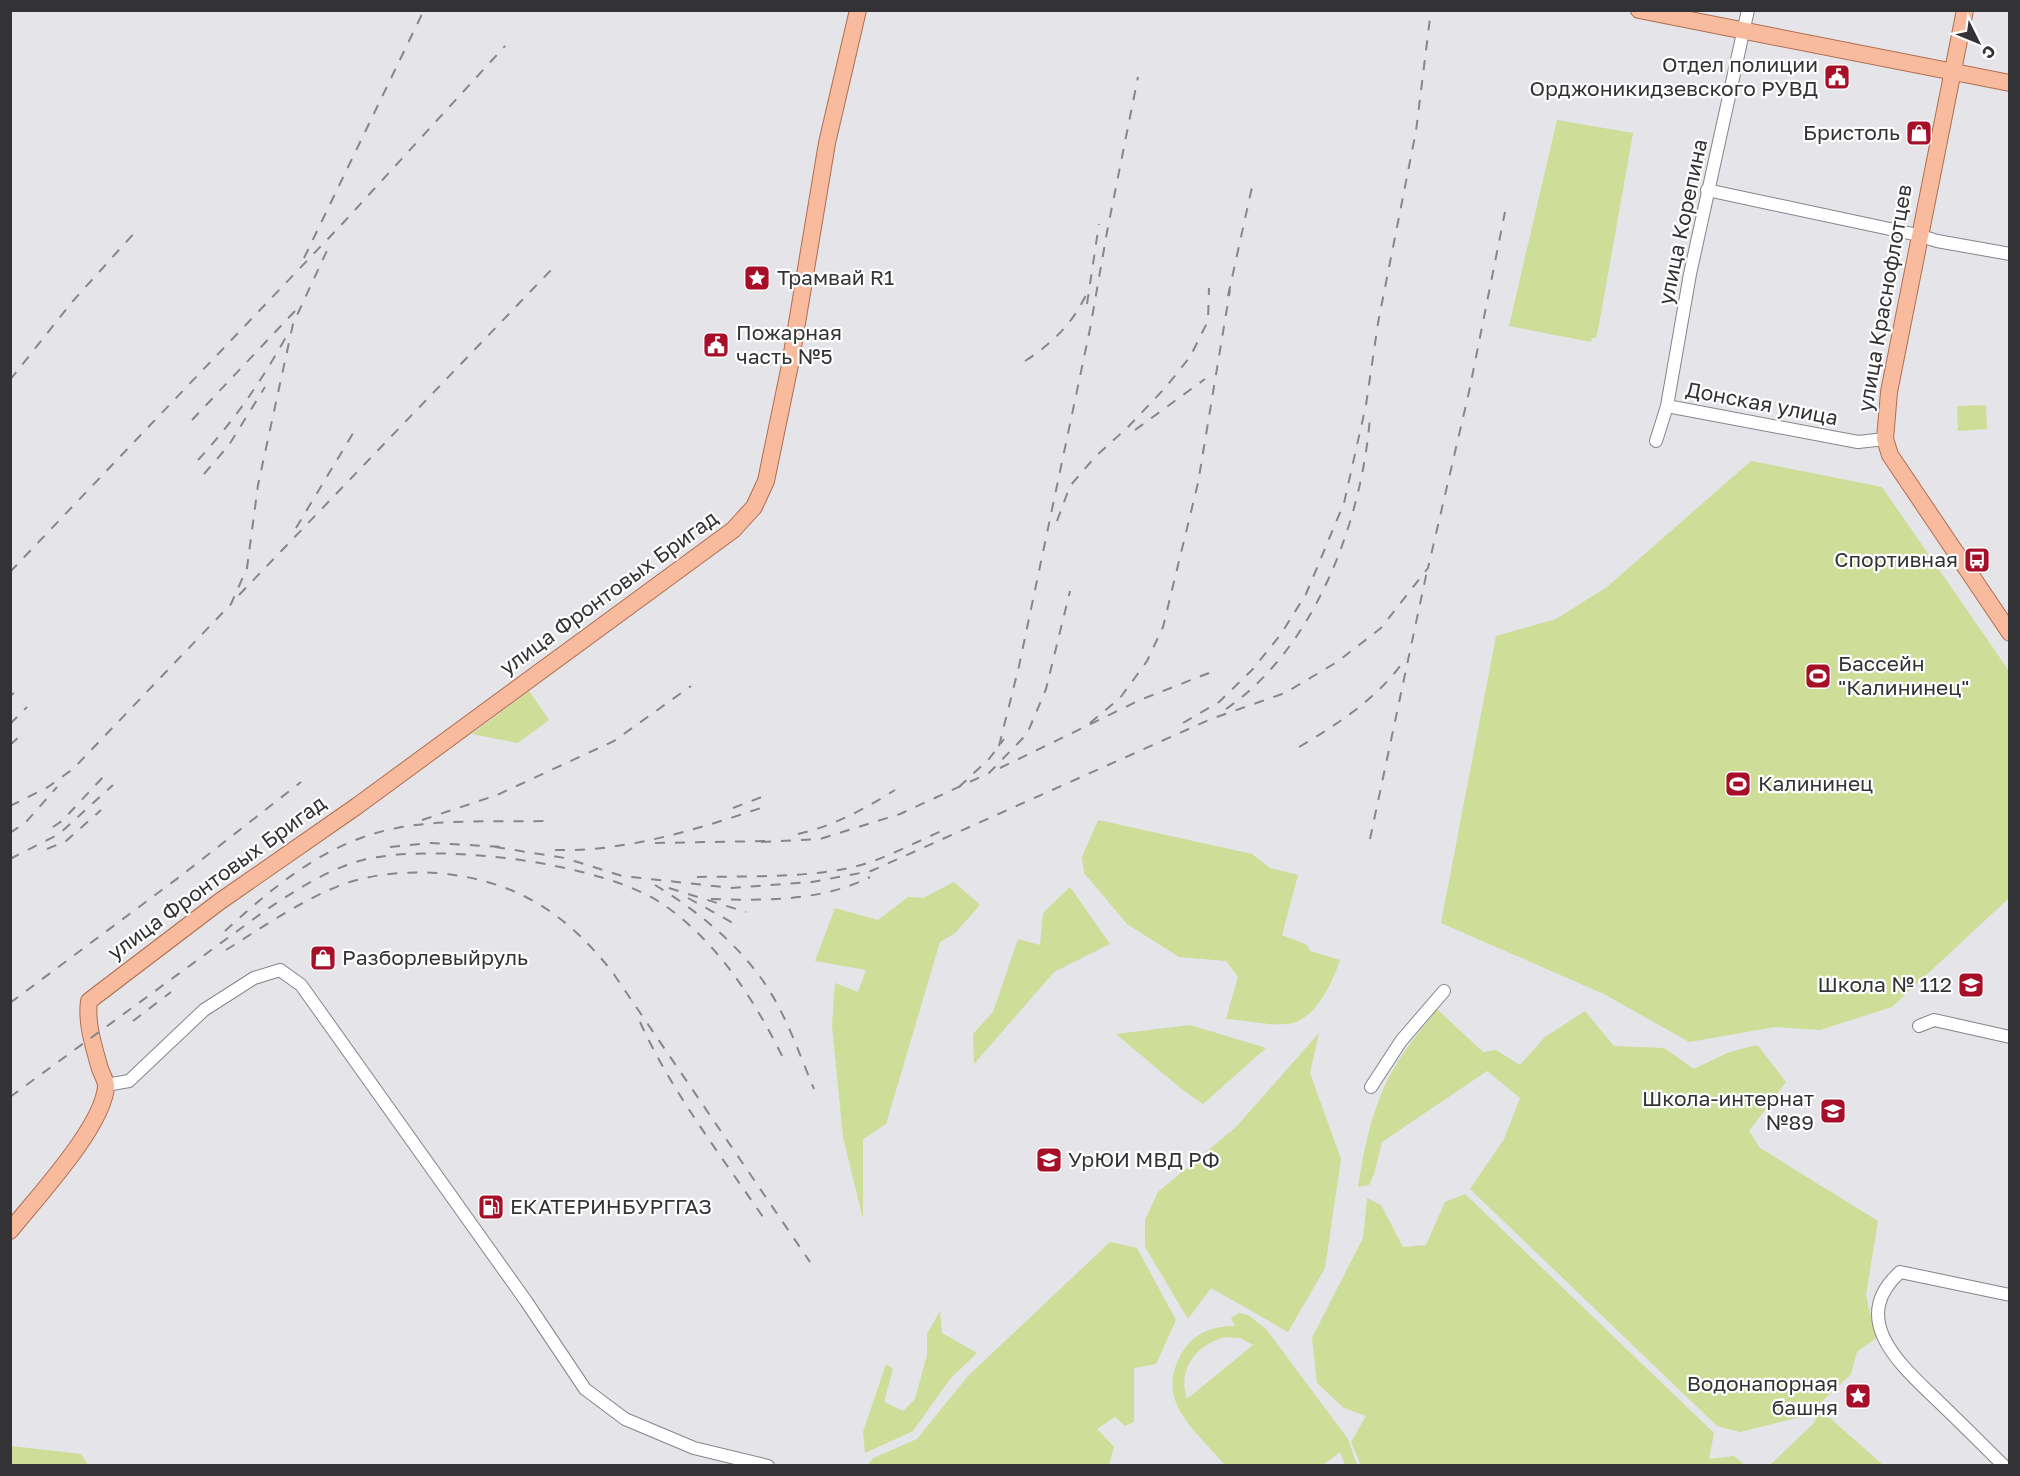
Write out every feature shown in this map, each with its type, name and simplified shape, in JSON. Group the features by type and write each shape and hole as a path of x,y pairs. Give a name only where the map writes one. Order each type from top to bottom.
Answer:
{"main road":[{"name":"улица Фронтовых Бригад","path":"106,1085 87,1015 89,1001 104,987 624,611 745,519 766,481 790,365 827,143 858,10"},
{"path":"1639,10 2010,83"},
{"name":"улица Краснофлотцев","path":"1965,10 1918,235 1889,392 1884,439 1890,455 1924,509 2010,633"},
{"path":"10,1231 81,1142 98,1115 106,1085"}],"street":[{"name":"улица Корепина","path":"1656,441 1667,406 1707,189 1748,10"},
{"path":"1707,189 1937,241 2010,254"},
{"name":"Донская улица","path":"1667,406 1858,442 1884,439"},
{"path":"106,1085 129,1081 204,1010 254,978 280,970 288,974 301,985 526,1301 585,1389 625,1419 694,1448 768,1466"},
{"path":"1371,1087 1401,1041 1444,991"},
{"path":"1919,1026 1934,1020 2010,1037"},
{"path":"2004,1466 1892,1355 1880,1331 1878,1313 1885,1285 1900,1272 2010,1295"}],"green space":[{"path":"1557,120 1633,133 1599,325 1596,338 1592,338 1591,342 1509,326"},
{"path":"1986,405 1987,429 1958,431 1957,406"},
{"name":"Калининец","path":"1751,461 1882,487 2009,671 2009,898 1892,1007 1820,1030 1775,1027 1689,1042 1604,994 1441,923 1496,636 1556,619 1607,587"},
{"path":"529,691 549,720 518,743 472,734"},
{"path":"1098,820 1252,854 1270,868 1298,875 1282,935 1307,945 1310,951 1340,960 1327,990 1314,1009 1297,1022 1287,1024 1226,1019 1238,977 1226,961 1179,957 1127,924 1084,873 1082,857"},
{"path":"954,882 980,905 955,933 940,942 886,1124 863,1139 863,1219 843,1137 832,1026 835,983 858,992 866,970 815,961 835,908 878,920 908,897 923,898"},
{"path":"1070,887 1110,944 1054,972 974,1064 973,1034 993,1012 1018,939 1040,945 1043,913"},
{"path":"1437,1009 1483,1052 1496,1050 1520,1065 1545,1037 1585,1011 1614,1046 1664,1048 1694,1069 1727,1053 1756,1045 1759,1047 1786,1082 1749,1131 1760,1148 1878,1221 1866,1295 1876,1338 1857,1352 1851,1374 1808,1415 1740,1432 1717,1426 1470,1189 1504,1139 1520,1098 1487,1071 1382,1142 1369,1185 1358,1187 1372,1119 1384,1087 1405,1051"},
{"path":"1190,1025 1266,1048 1203,1104 1116,1034"},
{"path":"1319,1033 1310,1073 1341,1159 1325,1268 1288,1332 1211,1288 1188,1319 1145,1247 1145,1220 1158,1192 1236,1127"},
{"path":"1465,1194 1714,1433 1709,1459 1734,1456 1745,1465 1361,1465 1351,1442 1366,1416 1344,1408 1317,1383 1312,1338 1363,1238 1367,1198 1381,1205 1403,1247 1426,1245 1445,1202"},
{"path":"1110,1242 1137,1248 1176,1320 1156,1364 1134,1368 1134,1422 1125,1426 1115,1417 1097,1429 1114,1447 1109,1465 868,1465 873,1458 917,1439 968,1376"},
{"path":"940,1311 942,1333 977,1353 950,1379 913,1431 865,1453 863,1432 886,1364 893,1369 884,1402 903,1411 915,1399 927,1355 927,1334"},
{"path":"1239,1313 1248,1315 1266,1329 1348,1439 1357,1465 1345,1465 1340,1452 1323,1465 1225,1465 1190,1426 1175,1399 1173,1385 1175,1369 1183,1351 1193,1339 1212,1329 1235,1326 1231,1318","holes":["1224,1337 1240,1338 1253,1345 1187,1399 1185,1388 1187,1368 1197,1352"]},
{"path":"1821,1410 1883,1465 1770,1465 1813,1424"},
{"path":"11,1446 81,1454 88,1465 11,1465"}],"railway":[{"path":"304,258 424,10"},
{"path":"1183,723 1219,702 1253,669 1281,634 1306,594 1344,503 1366,405 1378,323 1416,131 1431,10"},
{"path":"10,572 343,223 505,46"},
{"path":"999,746 1019,666 1090,329 1138,77"},
{"path":"1228,296 1252,187"},
{"path":"495,847 565,858 622,876 732,888 812,882 871,871 1211,719 1285,693 1337,662 1381,628 1428,568 1469,392 1505,212"},
{"path":"1087,304 1099,224"},
{"path":"10,380 72,302 137,230"},
{"path":"10,806 48,787 73,769 231,604 247,568 258,485 293,324 330,244"},
{"path":"239,595 553,268"},
{"path":"1057,521 1070,486 1095,457 1128,427 1165,388 1190,357 1208,321 1209,288"},
{"path":"1090,723 1120,698 1147,661 1163,627 1198,483 1230,290"},
{"path":"1025,361 1045,347 1069,323 1087,293"},
{"path":"192,420 295,311"},
{"path":"198,460 246,400 287,335"},
{"path":"1135,430 1205,379"},
{"path":"204,474 229,445 265,387"},
{"path":"1226,709 1257,683 1285,652 1309,617 1328,579 1357,498 1370,417"},
{"path":"296,528 355,430"},
{"path":"1370,839 1427,571"},
{"path":"761,842 820,839 900,814 989,773 1027,734 1046,689 1070,591"},
{"path":"1299,747 1358,708 1383,685 1406,658"},
{"path":"1000,768 1140,700 1209,673"},
{"path":"422,820 497,795 614,741 691,686"},
{"path":"10,696 14,693"},
{"path":"10,724 27,707"},
{"path":"10,745 19,737"},
{"path":"959,787 989,759 1004,739"},
{"path":"53,827 62,821 104,776"},
{"path":"10,1003 182,875 301,782"},
{"path":"10,859 59,834 113,785"},
{"path":"10,833 26,822 57,787"},
{"path":"798,834 848,816 895,790"},
{"path":"733,808 767,795"},
{"path":"555,850 582,850 635,843 688,831 764,807"},
{"path":"47,849 66,841 101,810"},
{"path":"225,931 263,897 304,867 325,854 372,834 433,823 545,821"},
{"path":"697,877 792,875 849,868 885,856 944,830"},
{"path":"655,843 769,841"},
{"path":"390,847 431,843 504,847"},
{"path":"10,1097 266,910 313,881 363,860 394,855 432,853 474,855 561,867 601,877 637,890 664,905 702,937 735,976 762,1018 785,1062"},
{"path":"226,950 311,899 341,885 376,876 424,872 464,877 490,883 536,902 576,932 613,973 810,1262"},
{"path":"711,899 792,898 833,891 870,877"},
{"path":"655,885 711,925 736,948 758,974 783,1015 814,1089"},
{"path":"669,888 746,912"},
{"path":"688,898 740,927"},
{"path":"133,1021 171,992"},
{"path":"640,1022 681,1098 763,1217"}],"place":[{"name":"Отдел полиции Орджоникидзевского РУВД","path":"1837,77"},
{"name":"Бристоль","path":"1919,133"},
{"name":"Трамвай R1","path":"757,278"},
{"name":"Пожарная часть №5","path":"716,345"},
{"name":"Спортивная","path":"1977,560"},
{"name":"Бассейн \"Калининец\"","path":"1818,676"},
{"name":"Калининец","path":"1738,784"},
{"name":"Разборлевыйруль","path":"323,958"},
{"name":"Школа № 112","path":"1971,985"},
{"name":"Школа-интернат №89","path":"1833,1111"},
{"name":"УрЮИ МВД РФ","path":"1049,1160"},
{"name":"ЕКАТЕРИНБУРГГАЗ","path":"491,1207"},
{"name":"Водонапорная башня","path":"1858,1396"}]}
